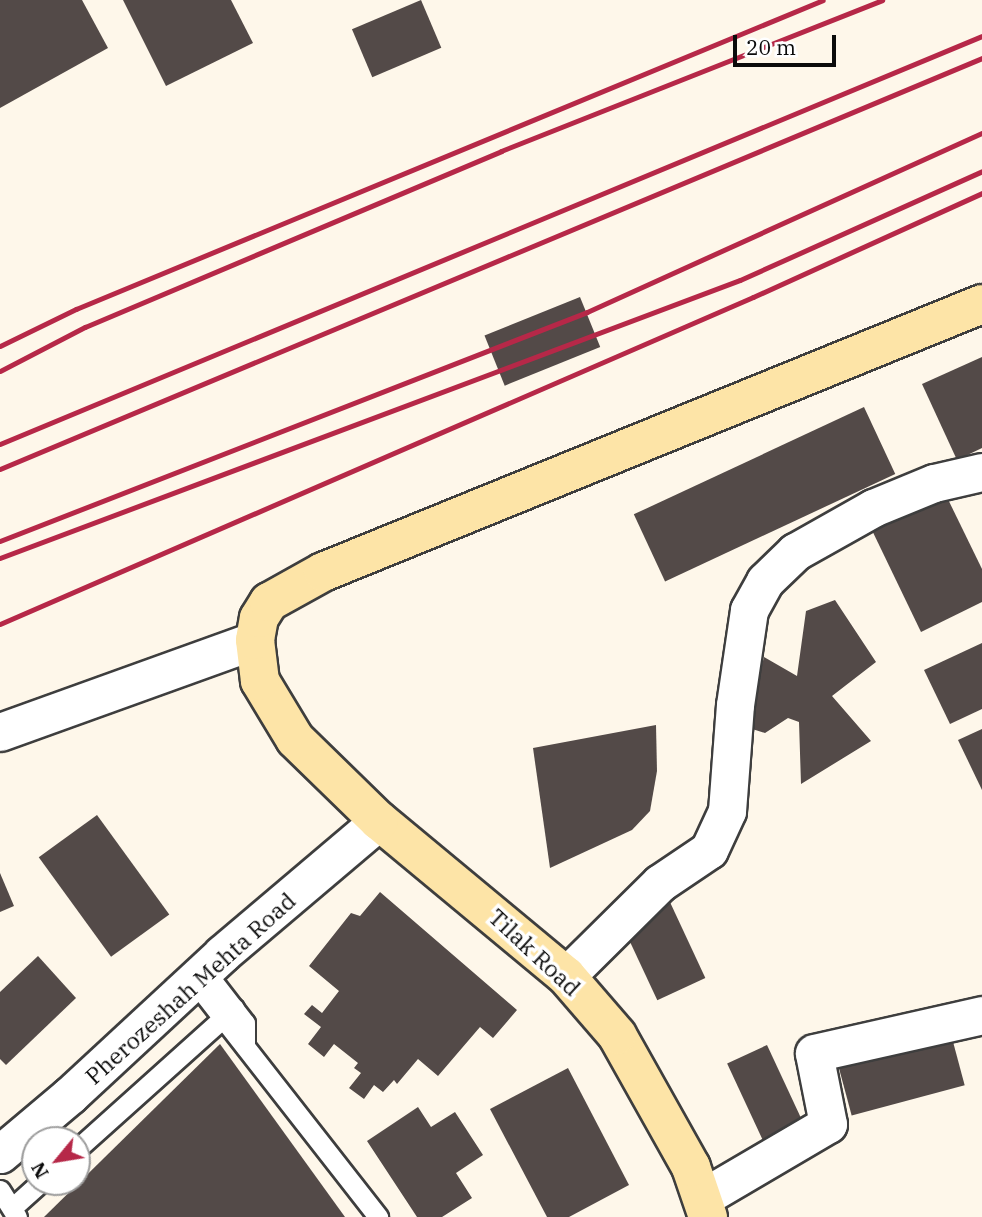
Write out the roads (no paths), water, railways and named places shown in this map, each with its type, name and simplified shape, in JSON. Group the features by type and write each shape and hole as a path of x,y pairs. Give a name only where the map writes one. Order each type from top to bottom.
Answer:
{"street":[{"path":"0,732 255,640 269,602 323,572 982,304"},
{"path":"566,976 660,883 709,850 727,811 735,705 750,610 765,581 795,552 873,508 934,483 982,472"},
{"name":"Tilak Road","path":"255,640 260,681 295,739 379,821 566,976 617,1035 691,1167 705,1208"},
{"name":"Pherozeshah Mehta Road","path":"0,1154 199,975 379,821"},
{"path":"705,1208 828,1124 814,1053 982,1015"}],"lane":[{"path":"199,975 228,1013 245,1046 375,1216"},
{"path":"91,1136 228,1013"},
{"path":"0,1190 14,1213 29,1196"}],"railway":[{"path":"0,346 76,309 823,0"},
{"path":"0,371 85,327 501,151 882,0"},
{"path":"0,444 982,36"},
{"path":"0,469 982,58"},
{"path":"0,541 587,312 982,133"},
{"path":"0,558 740,280 982,171"},
{"path":"0,624 753,297 982,193"}]}
